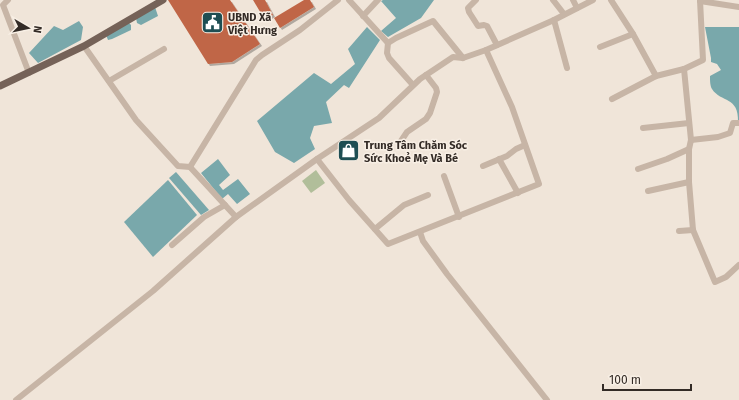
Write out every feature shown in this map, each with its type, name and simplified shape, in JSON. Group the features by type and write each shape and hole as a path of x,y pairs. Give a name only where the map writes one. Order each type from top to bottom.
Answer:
{"main road":[{"path":"0,86 84,46 163,0"}],"street":[{"path":"8,0 3,5 28,73"},
{"path":"190,168 256,60 300,30 338,0"},
{"path":"349,0 388,43 387,53 389,58 413,85"},
{"path":"363,16 378,0"},
{"path":"476,0 469,7 469,12 478,26 487,26 497,45"},
{"path":"553,0 564,14"},
{"path":"573,0 577,8"},
{"path":"16,400 153,291 236,217 317,159 379,118 413,85 426,75 453,57 464,58 486,50 554,20 593,0"},
{"path":"611,0 633,34 656,76"},
{"path":"612,99 656,76 684,68 703,60 700,0 739,7"},
{"path":"554,20 567,68"},
{"path":"388,43 433,21 464,58"},
{"path":"600,47 633,34"},
{"path":"84,46 136,120 178,166 190,168 236,217"},
{"path":"110,81 164,49"},
{"path":"317,159 349,200 388,244 539,184 512,107 486,50"},
{"path":"684,68 691,140 688,149 693,230 715,282 726,277 739,265"},
{"path":"401,141 407,132 426,119 430,113 437,92 436,88 426,75"},
{"path":"644,128 689,123"},
{"path":"691,140 718,137 730,133 736,123"},
{"path":"483,166 507,156 516,149 525,145"},
{"path":"638,169 667,159 688,149"},
{"path":"499,159 518,193"},
{"path":"444,176 459,217"},
{"path":"648,191 689,182"},
{"path":"375,229 404,206 428,195"},
{"path":"172,245 204,217 225,205"},
{"path":"679,231 693,230"},
{"path":"420,232 423,241 447,274 547,400"}],"green space":[{"path":"316,170 325,183 311,193 302,181"}],"water":[{"path":"434,0 421,18 388,37 381,31 396,18 381,1"},
{"path":"155,7 158,16 141,25 137,23 136,18"},
{"path":"79,21 83,27 81,40 38,63 29,53 54,26 63,30"},
{"path":"129,23 131,25 131,30 108,40 106,35"},
{"path":"367,27 380,40 349,88 344,85 326,102 332,123 314,126 310,138 315,149 294,163 275,152 257,121 314,73 331,84 355,64 348,49"},
{"path":"705,27 739,27 738,122 738,114 733,104 711,88 710,76 721,70 717,64 711,62"},
{"path":"218,159 230,175 219,185 223,190 238,179 250,194 237,204 228,194 222,199 201,173"},
{"path":"176,172 209,210 201,215 169,178"},
{"path":"168,180 197,215 153,257 124,222"}],"building":[{"name":"UBND Xã Việt Hưng","path":"168,0 230,0 260,44 232,62 208,64"},
{"path":"253,0 265,0 273,15 265,20"},
{"path":"304,0 310,0 314,7 280,28 274,18"}],"place":[{"name":"UBND Xã Việt Hưng","path":"213,23"},
{"name":"Trung Tâm Chăm Sóc Sức Khoẻ Mẹ Và Bé","path":"348,151"}]}
